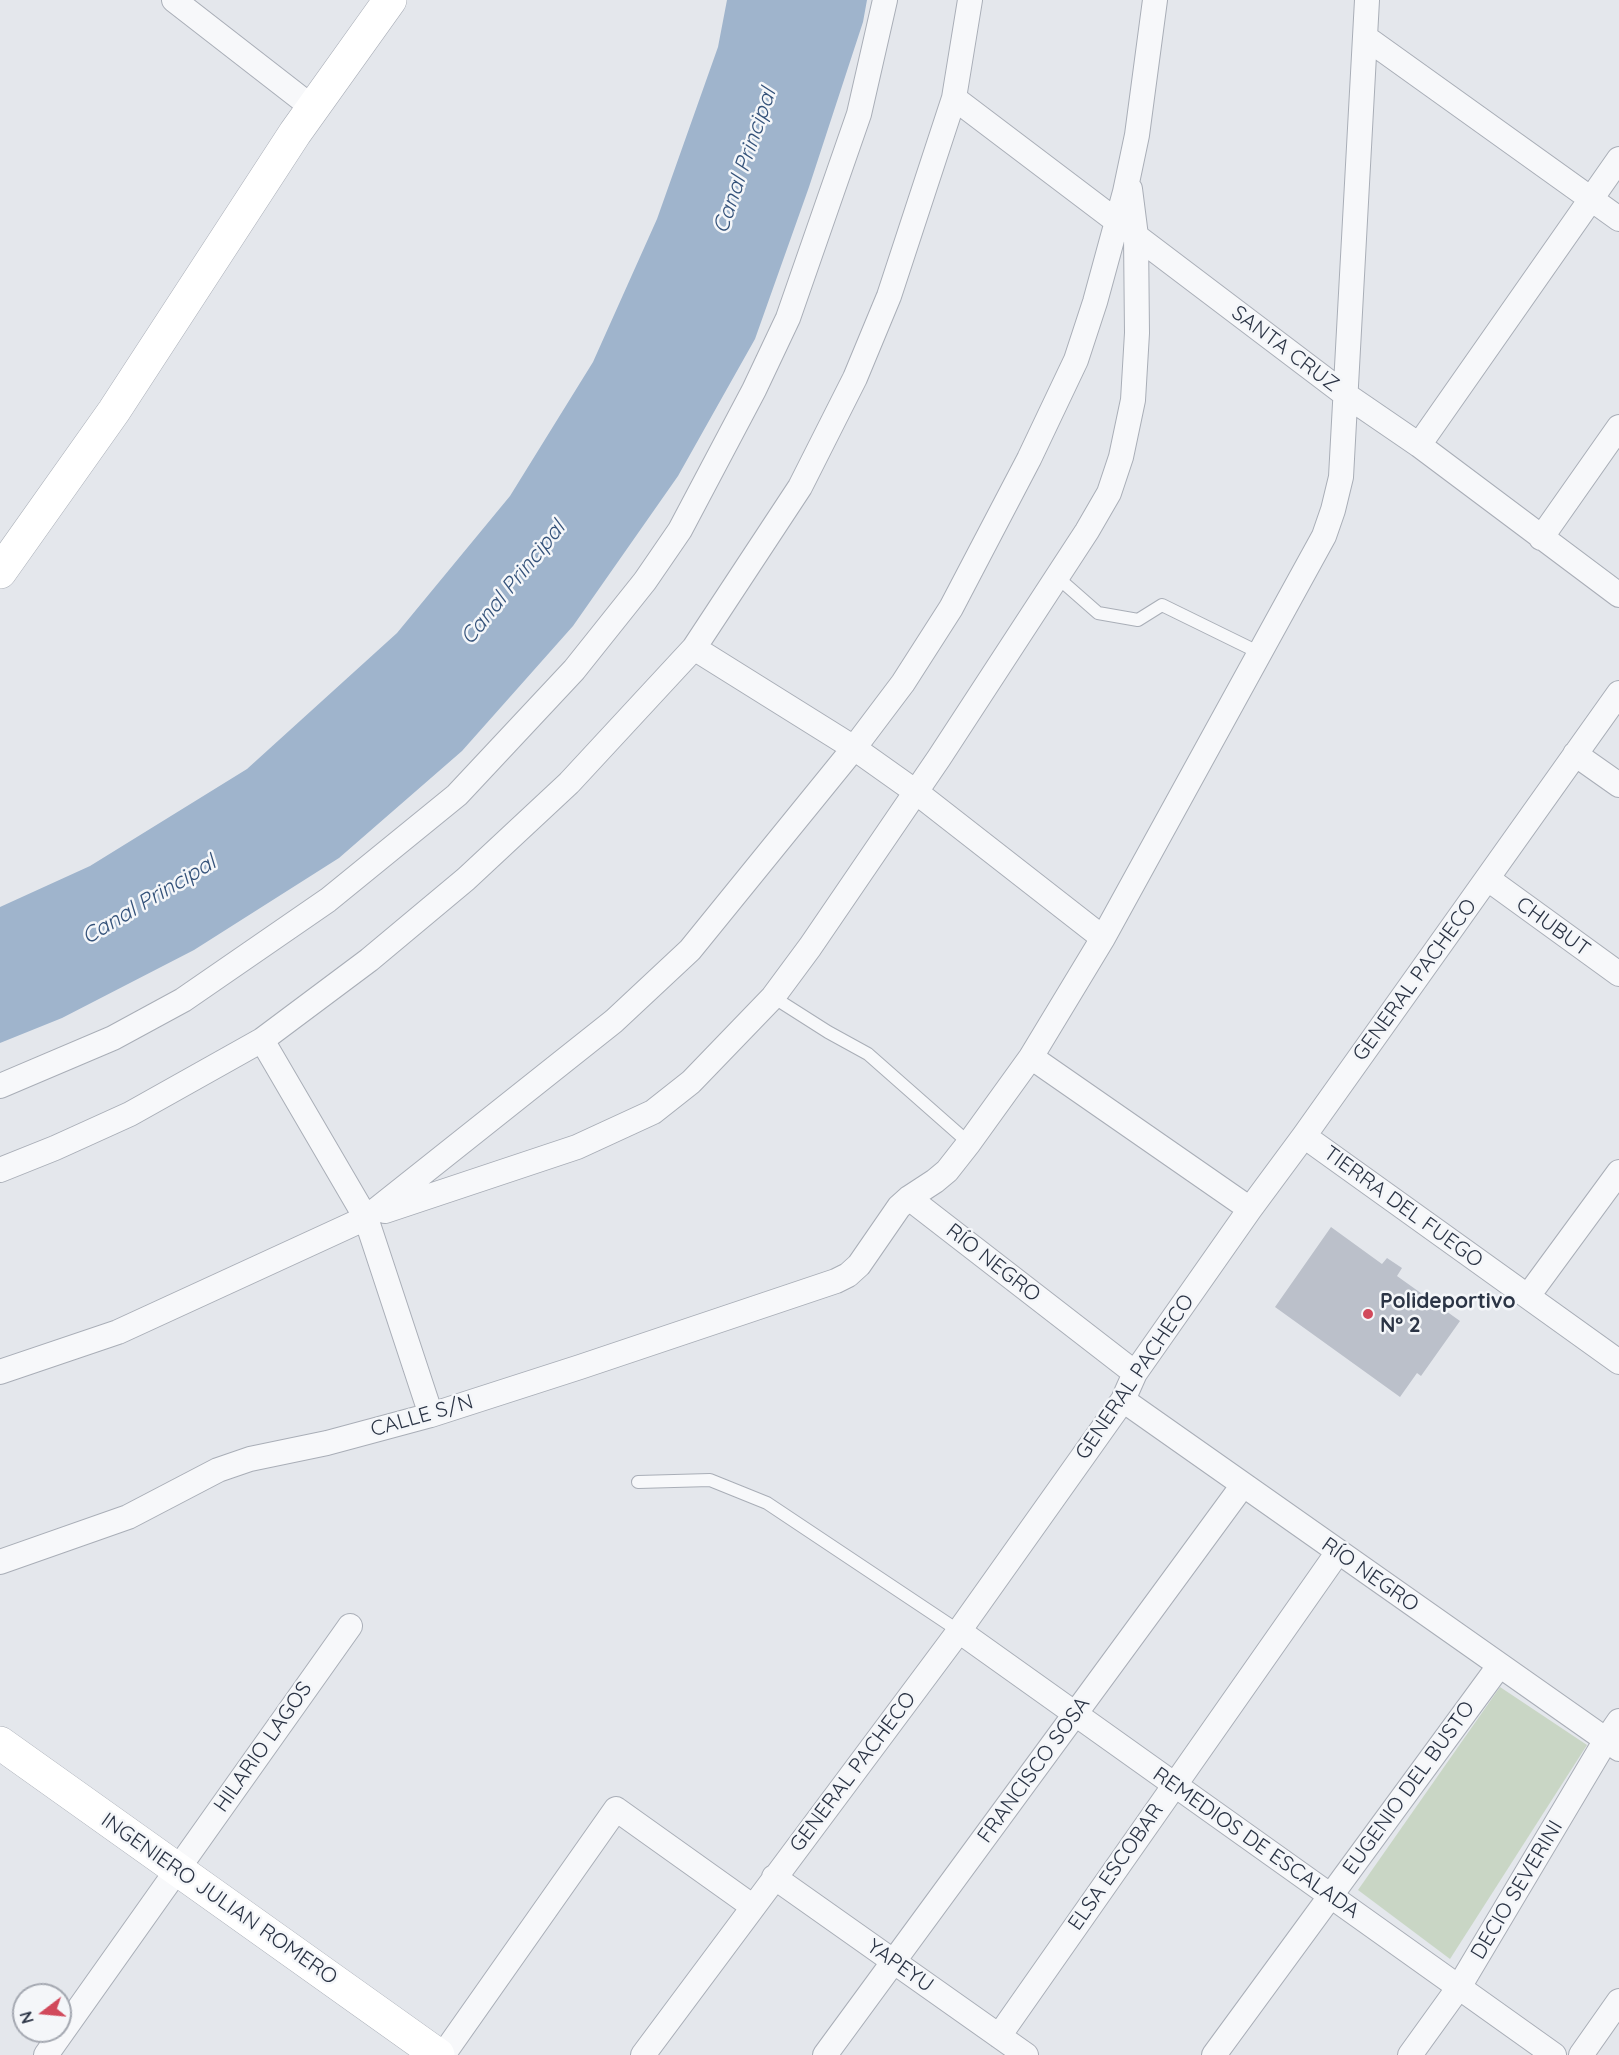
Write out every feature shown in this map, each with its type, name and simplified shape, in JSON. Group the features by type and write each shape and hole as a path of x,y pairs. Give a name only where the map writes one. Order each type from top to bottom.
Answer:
{"street":[{"path":"174,0 313,108"},
{"path":"0,572 114,411 313,108 390,0"},
{"path":"0,1086 113,1038 183,1000 328,900 457,795 574,670 645,581 680,530 789,318 859,114 885,0"},
{"path":"0,1170 130,1114 262,1040 369,960 466,879 570,783 694,648 800,487 855,378 889,296 954,98 970,0"},
{"path":"366,1218 614,1021 690,950 854,748 903,683 951,608 1029,459 1076,360 1095,302 1117,221 1137,135 1155,0"},
{"path":"909,1198 941,1176 969,1143 1031,1057 1103,938 1324,536 1334,510 1341,477 1367,0"},
{"path":"1365,37 1619,219"},
{"name":"SANTA CRUZ","path":"954,98 1346,395 1419,446 1619,595"},
{"path":"1419,446 1619,159"},
{"path":"0,1372 118,1332 366,1218 577,1147 653,1112 692,1082 773,997 916,792 1057,577 1109,493 1121,457 1133,400 1137,333 1136,236 1128,174"},
{"path":"1541,538 1619,427"},
{"path":"694,648 854,748 916,792 1103,938"},
{"name":"GENERAL PACHECO","path":"643,2055 959,1631 1123,1400 1135,1373 1250,1209 1619,693"},
{"path":"1575,754 1619,785"},
{"name":"CHUBUT","path":"1488,879 1619,975"},
{"path":"262,1040 366,1218 431,1415"},
{"path":"1031,1057 1250,1209"},
{"name":"TIERRA DEL FUEGO","path":"1304,1136 1619,1362"},
{"path":"1528,1296 1619,1172"},
{"name":"CALLE S/N","path":"0,1562 129,1517 218,1470 250,1459 327,1443 431,1415 602,1360 849,1275 890,1219 909,1198"},
{"name":"RÍO NEGRO","path":"909,1198 1135,1373"},
{"name":"RÍO NEGRO","path":"1123,1400 1498,1666 1615,1737"},
{"name":"FRANCISCO SOSA","path":"825,2055 1243,1485"},
{"name":"ELSA ESCOBAR","path":"999,2036 1338,1552"},
{"name":"HILARIO LAGOS","path":"46,2055 350,1626"},
{"name":"REMEDIOS DE ESCALADA","path":"959,1631 1554,2055"},
{"name":"EUGENIO DEL BUSTO","path":"1214,2055 1498,1666"},
{"name":"DECIO SEVERINI","path":"1410,2055 1458,1987 1615,1737"},
{"name":"INGENIERO JULIAN ROMERO","path":"0,1743 438,2055"},
{"path":"443,2055 616,1809 752,1906"},
{"name":"YAPEYU","path":"774,1877 1026,2055"},
{"path":"1581,2055 1619,2001"}],"lane":[{"path":"1057,577 1098,613 1138,620 1162,605 1260,653"},
{"path":"773,997 868,1054 969,1143"},
{"path":"638,1482 710,1480 767,1503 959,1631"}],"green space":[{"path":"1500,1687 1587,1745 1450,1959 1358,1890"}],"water":[{"name":"Canal Principal","path":"727,0 867,0 863,22 809,187 755,339 678,476 573,626 462,751 339,858 194,950 62,1018 0,1043 0,907 90,866 247,769 397,633 510,496 593,362 657,219 718,47"}],"building":[{"name":"Polideportivo Nº 2","path":"1331,1227 1382,1264 1387,1258 1402,1268 1397,1276 1460,1321 1421,1376 1417,1373 1400,1397 1275,1307"}],"place":[{"name":"Polideportivo Nº 2","path":"1368,1314"}]}
